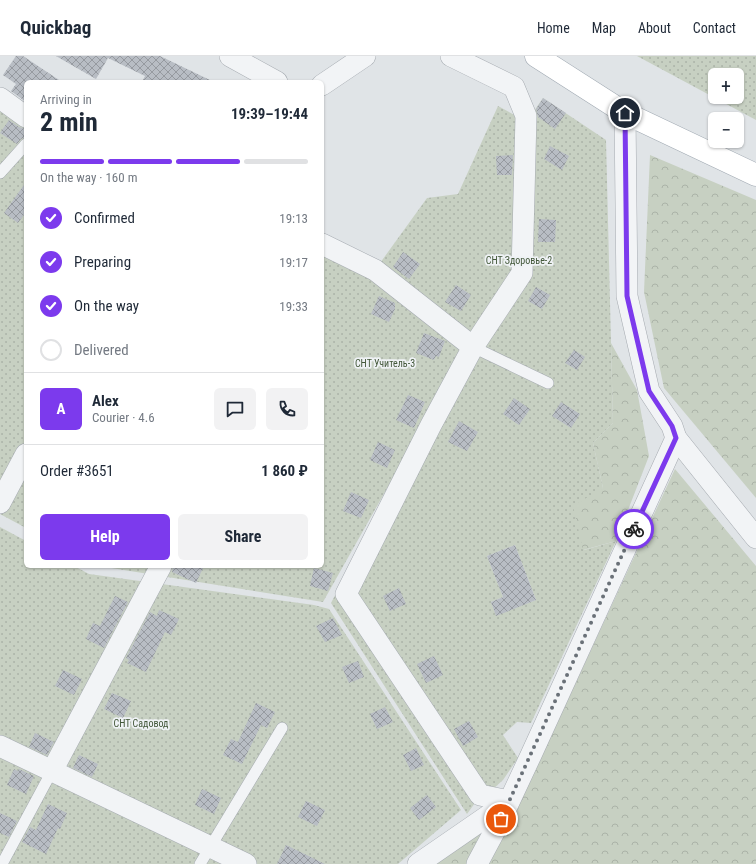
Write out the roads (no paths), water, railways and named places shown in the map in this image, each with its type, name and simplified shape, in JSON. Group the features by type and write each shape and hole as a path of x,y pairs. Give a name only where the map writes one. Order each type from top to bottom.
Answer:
{"main road":[{"path":"536,56 625,113 756,175"}],"street":[{"path":"230,56 273,80"},
{"path":"324,84 365,56"},
{"path":"451,56 514,87 526,116 522,273 473,347 431,425 346,594 480,795 509,801"},
{"path":"0,98 24,116"},
{"path":"625,113 627,296 649,391 672,426 676,438 756,538"},
{"path":"324,245 375,270 473,347"},
{"path":"477,864 509,801 676,438"},
{"path":"0,502 24,458"},
{"path":"52,771 160,568"},
{"path":"0,746 52,771 204,855 246,864"},
{"path":"418,864 509,801"}],"lane":[{"path":"0,173 24,146"},
{"path":"473,347 548,383"},
{"path":"204,855 282,728"},
{"path":"2,864 52,771"}],"park label":[{"name":"СНТ Здоровье-2","path":"519,260"},
{"name":"СНТ Учитель-3","path":"385,363"},
{"name":"СНТ Садовод","path":"141,723"}]}
